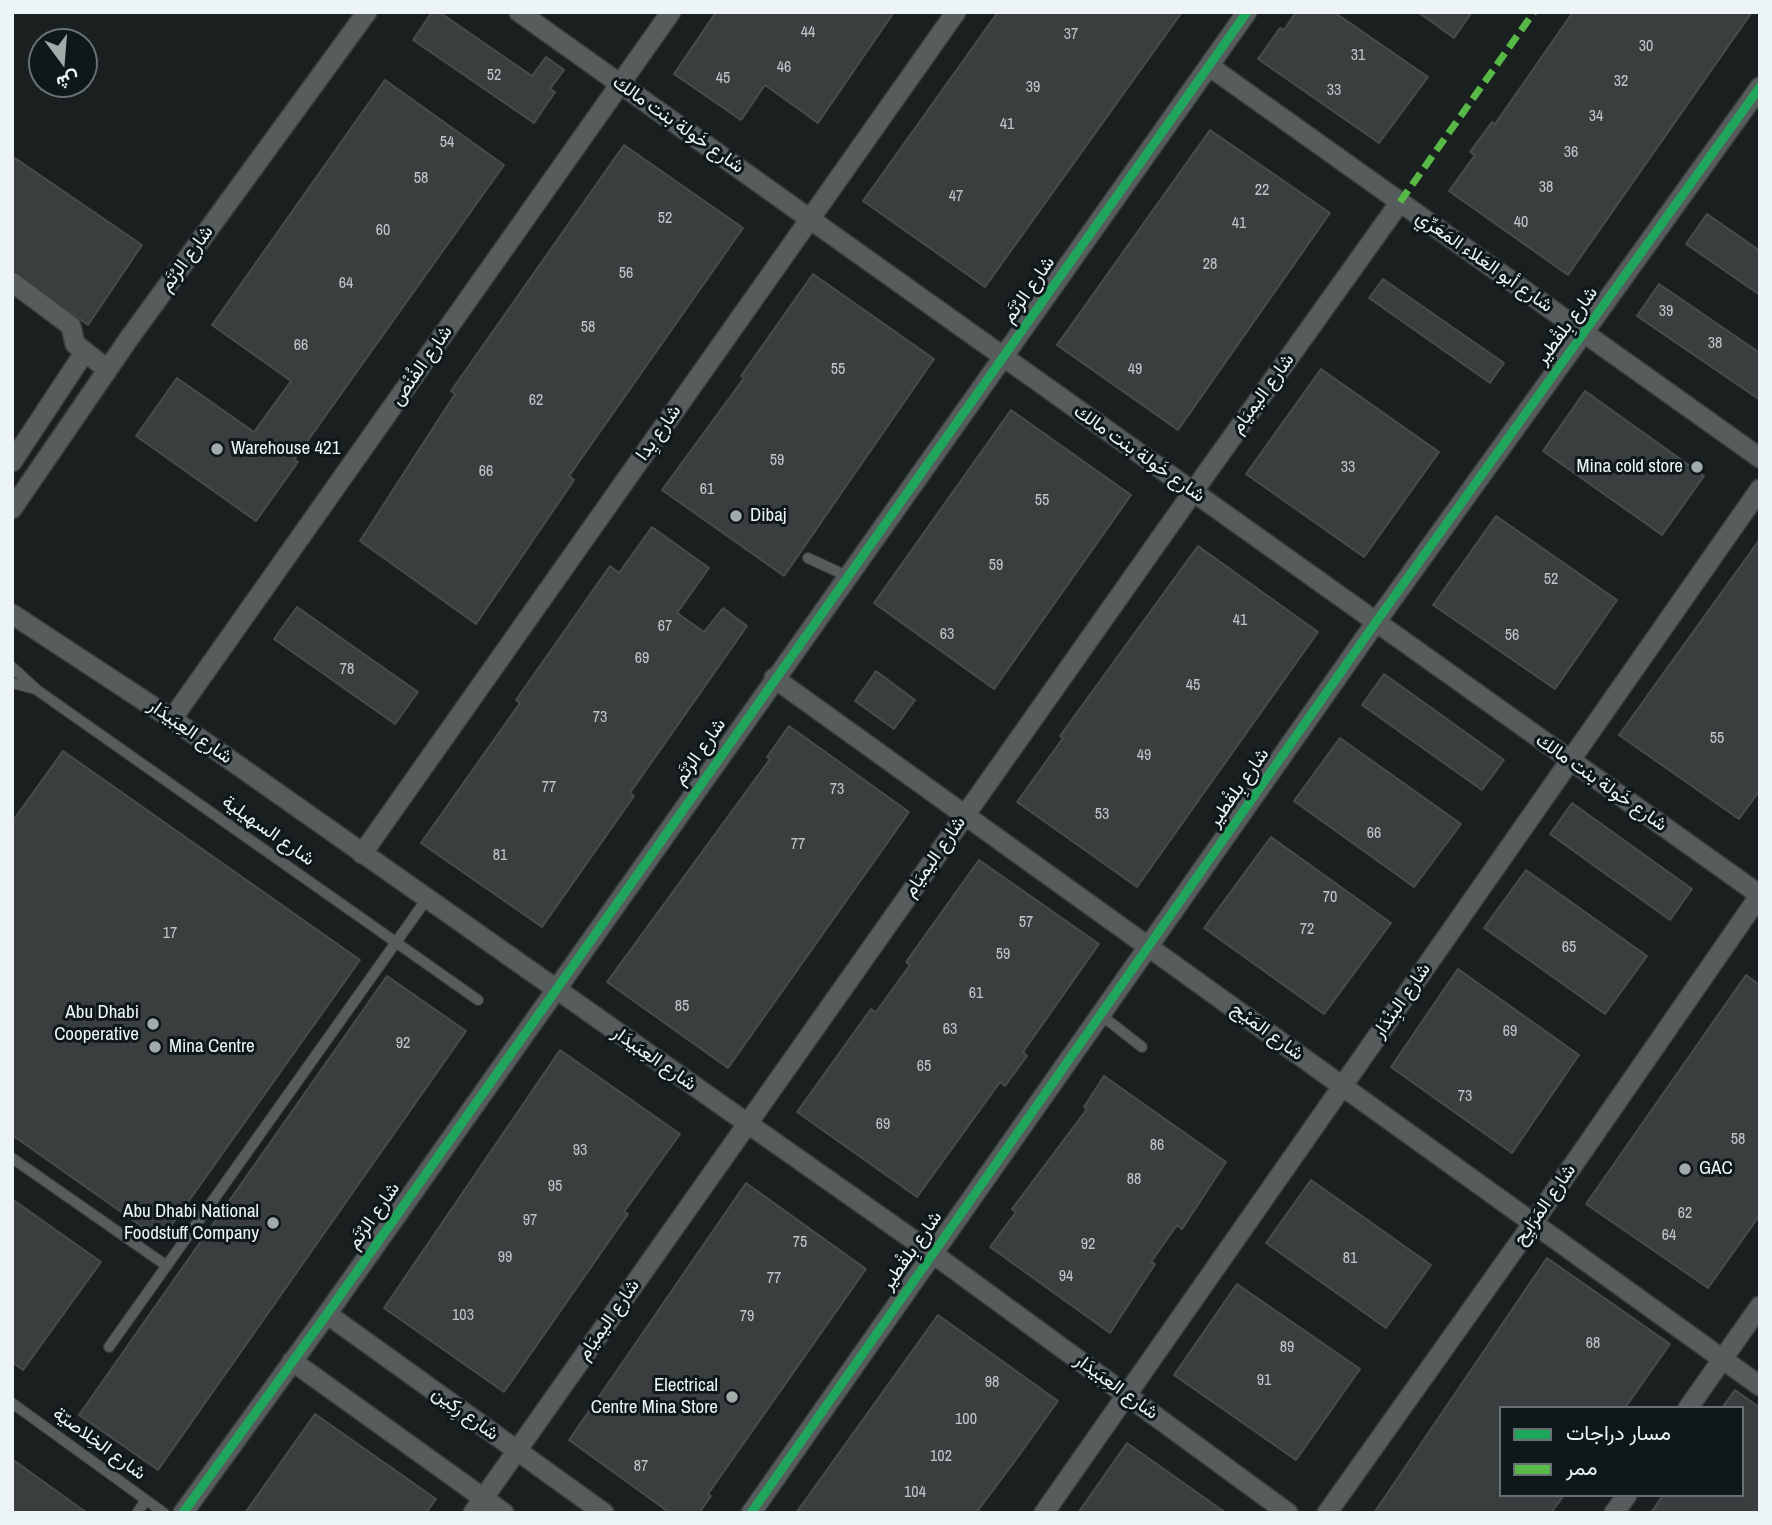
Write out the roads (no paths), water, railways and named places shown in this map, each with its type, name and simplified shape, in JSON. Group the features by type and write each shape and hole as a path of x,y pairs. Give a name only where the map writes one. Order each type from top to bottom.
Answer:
{"street":[{"name":"شارع الرُتَم","path":"12,509 107,369 367,12"},
{"name":"شارع خَولة بنت مالك","path":"519,12 1760,895"},
{"name":"شارع الفُنْص","path":"172,719 671,12"},
{"name":"شارع يِدا","path":"362,854 956,12"},
{"name":"شارع الرُتَم","path":"183,1513 327,1314 1247,12"},
{"name":"شارع أبو العَلاء المَعَرِّي","path":"1209,66 1760,458"},
{"name":"شارع بِلقْطير","path":"751,1513 1376,622 1760,87"},
{"name":"شارع اليميَام","path":"478,1505 1193,492 1401,202"},
{"path":"12,282 71,326 75,344 107,369"},
{"path":"12,462 84,353"},
{"name":"شارع البِنْدَار","path":"1044,1513 1760,489"},
{"name":"شارع العِبَيدَار","path":"12,614 172,719 554,990 932,1253 1288,1513"},
{"name":"شارع المَيْج","path":"774,678 1760,1386"},
{"name":"شارع المَرَايِح","path":"1327,1513 1533,1223 1760,895"},
{"path":"1689,1406 1760,1306"},
{"name":"شارع رِكِين","path":"327,1314 604,1513"},
{"path":"292,1361 478,1505 504,1513"},
{"path":"1614,1513 1626,1497"}],"lane":[{"path":"808,558 847,576"},
{"name":"شارع السهيلية","path":"12,667 37,690 478,1000"},
{"name":"شارع السهيلية","path":"12,683 37,690"},
{"path":"109,1347 426,900"},
{"path":"1101,1015 1142,1047"},
{"path":"12,1158 166,1266"},
{"name":"شارع الخِلاصيّة","path":"12,1403 164,1513"},
{"path":"137,1513 146,1500"}],"place":[{"name":"Warehouse 421","path":"217,449"},
{"name":"Mina cold store","path":"1697,467"},
{"name":"Dibaj","path":"736,516"},
{"name":"Abu Dhabi Cooperative","path":"153,1024"},
{"name":"Mina Centre","path":"155,1047"},
{"name":"GAC","path":"1685,1169"},
{"name":"Abu Dhabi National Foodstuff Company","path":"273,1223"},
{"name":"Electrical Centre Mina Store","path":"732,1397"}]}
